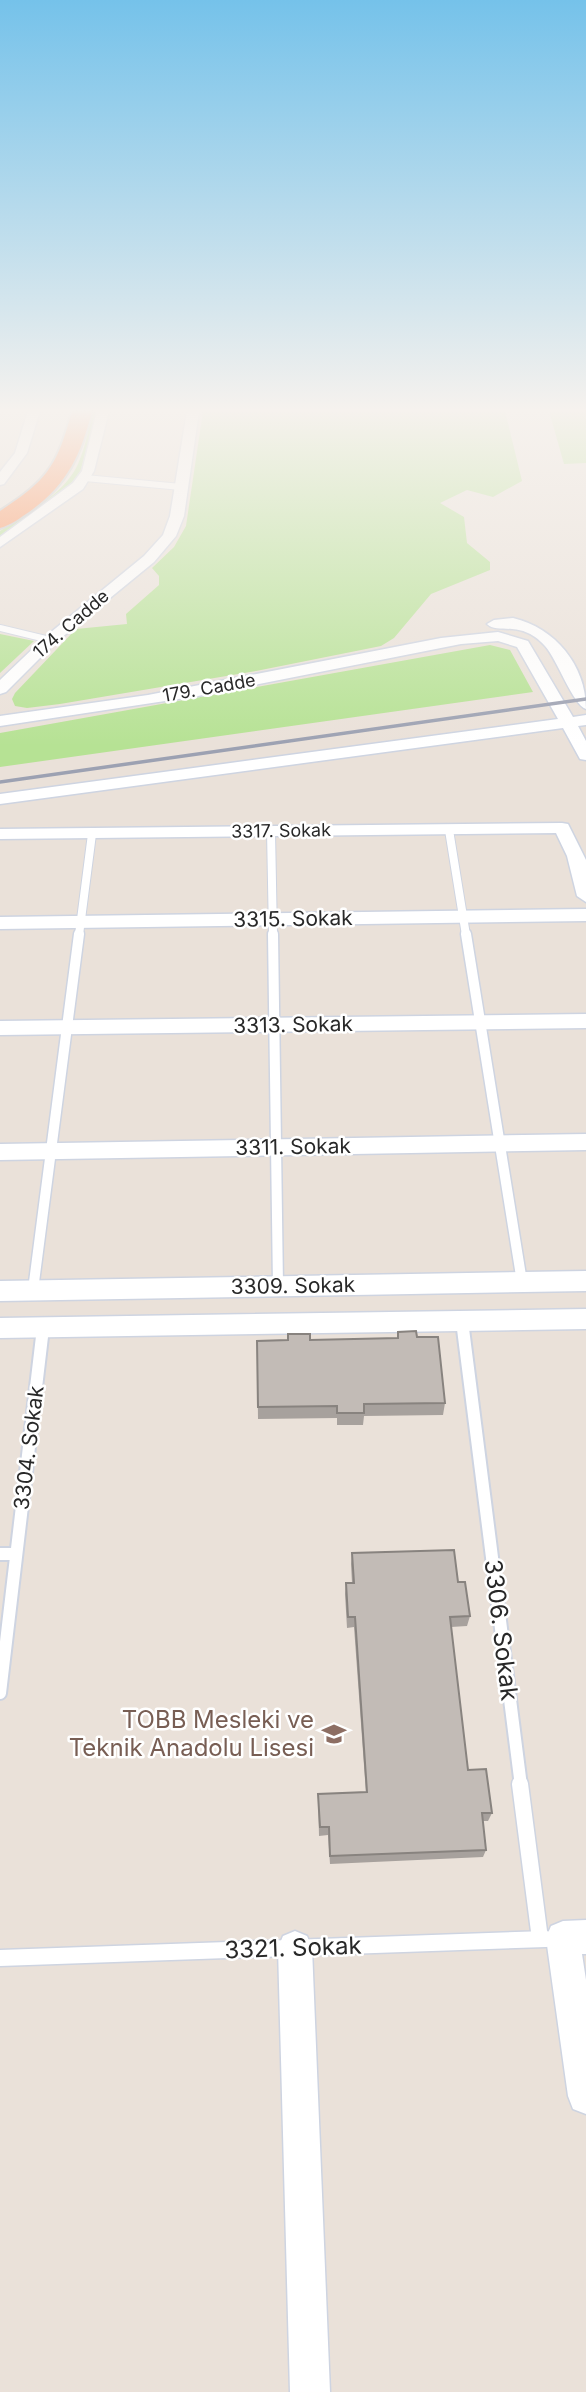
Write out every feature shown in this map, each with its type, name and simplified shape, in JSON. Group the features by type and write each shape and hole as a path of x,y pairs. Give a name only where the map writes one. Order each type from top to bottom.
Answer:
{"street":[{"path":"0,543 30,523"},
{"name":"174. Cadde","path":"1,692 50,640 161,546 174,523"},
{"path":"417,648 494,624 511,622 531,626 550,640 586,704"},
{"path":"417,648 496,636 517,639 586,754"},
{"name":"179. Cadde","path":"0,721 242,682 417,648"},
{"path":"0,799 443,742 586,720"},
{"path":"443,742 548,739 558,742 586,761"},
{"name":"3317. Sokak","path":"0,835 562,828 576,856 586,896"},
{"name":"3315. Sokak","path":"0,923 586,915"},
{"name":"3313. Sokak","path":"0,1028 586,1021"},
{"name":"3311. Sokak","path":"0,1152 586,1142"},
{"name":"3309. Sokak","path":"0,1291 586,1281"},
{"name":"3309. Sokak","path":"0,1328 586,1319"},
{"name":"3306. Sokak","path":"563,1938 586,2096"},
{"path":"295,1948 310,2392"}],"lane":[{"path":"0,628 50,640"},
{"path":"449,830 522,1282"},
{"path":"271,831 278,1286"},
{"path":"33,1290 92,834"},
{"name":"3306. Sokak","path":"462,1321 563,1938"},
{"name":"3304. Sokak","path":"0,1693 43,1328"},
{"path":"0,1554 16,1554"},
{"name":"3321. Sokak","path":"0,1958 563,1938"}],"green space":[{"path":"13,523 19,523 0,537 0,531"},
{"path":"186,523 465,523 467,543 490,562 490,570 431,594 394,638 381,646 256,671 60,704 27,708 15,706 12,699 15,693 76,629 127,624 126,614 159,585 159,576 152,568 174,547"},
{"path":"0,634 34,641 0,673"},
{"path":"490,645 510,650 533,692 0,767 0,733"}],"building":[{"path":"416,1331 417,1337 438,1337 445,1403 364,1404 364,1413 337,1413 337,1406 258,1407 257,1341 288,1340 288,1334 310,1334 310,1340 398,1338 398,1332"},
{"path":"454,1550 458,1582 465,1582 470,1616 450,1617 468,1770 486,1769 492,1813 482,1813 486,1850 330,1856 329,1827 320,1827 318,1794 367,1792 355,1617 348,1617 346,1583 354,1583 352,1553"}],"railway":[{"path":"0,782 586,699"}],"place":[{"name":"TOBB Mesleki ve Teknik Anadolu Lisesi","path":"334,1734"}]}
